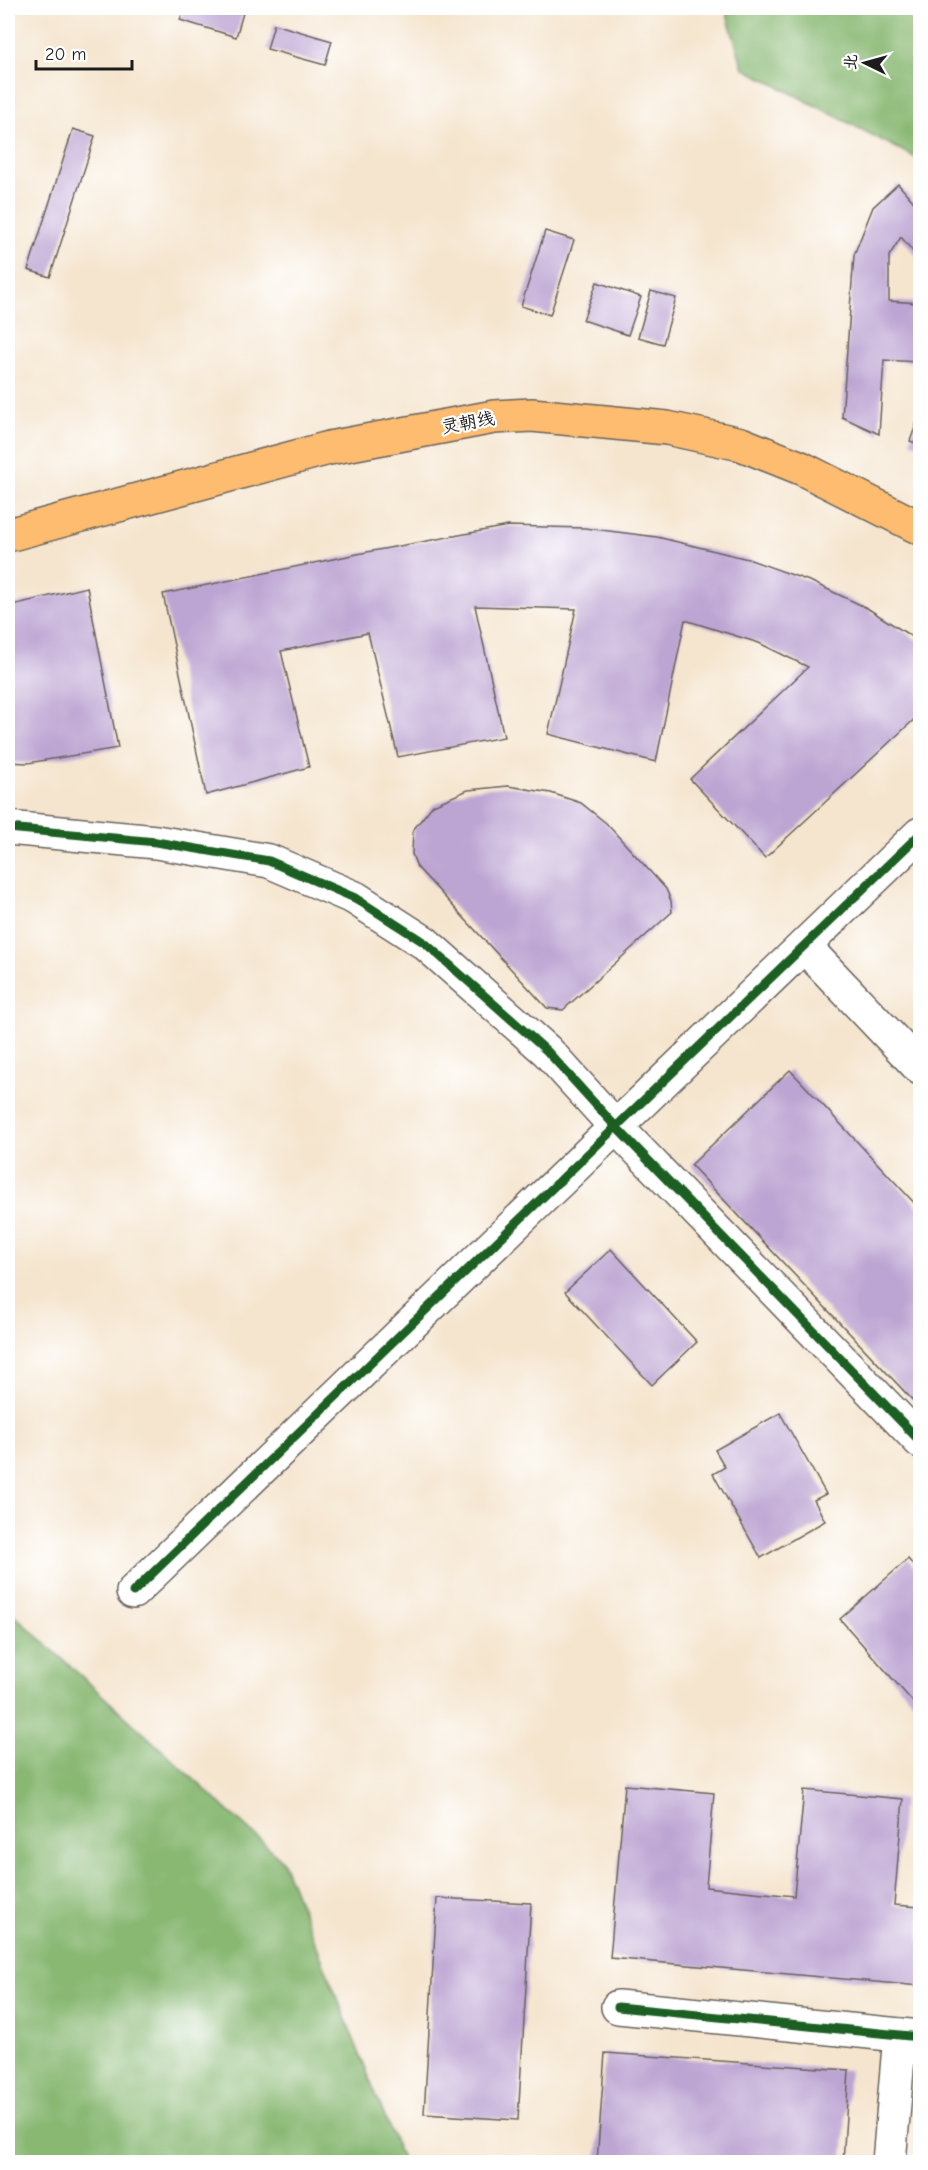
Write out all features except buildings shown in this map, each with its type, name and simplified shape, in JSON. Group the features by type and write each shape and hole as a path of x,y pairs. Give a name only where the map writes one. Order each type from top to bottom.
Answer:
{"main road":[{"name":"灵朝线","path":"8,535 330,448 494,417 532,415 667,428 741,444 801,468 921,528"}],"street":[{"path":"8,828 156,842 269,861 355,898 425,943 547,1051 616,1127 921,1441"},
{"path":"133,1592 921,834"},
{"path":"804,946 921,1068"},
{"path":"618,2007 910,2036 889,2163"}],"green space":[{"path":"725,8 920,8 920,160 743,68"},
{"path":"8,1609 282,1860 403,2162 8,2162"}],"cycle path":[{"path":"8,828 156,842 269,861 355,898 425,943 547,1051 616,1127 920,1441"},
{"path":"133,1592 920,834"},
{"path":"618,2007 920,2037"}]}
